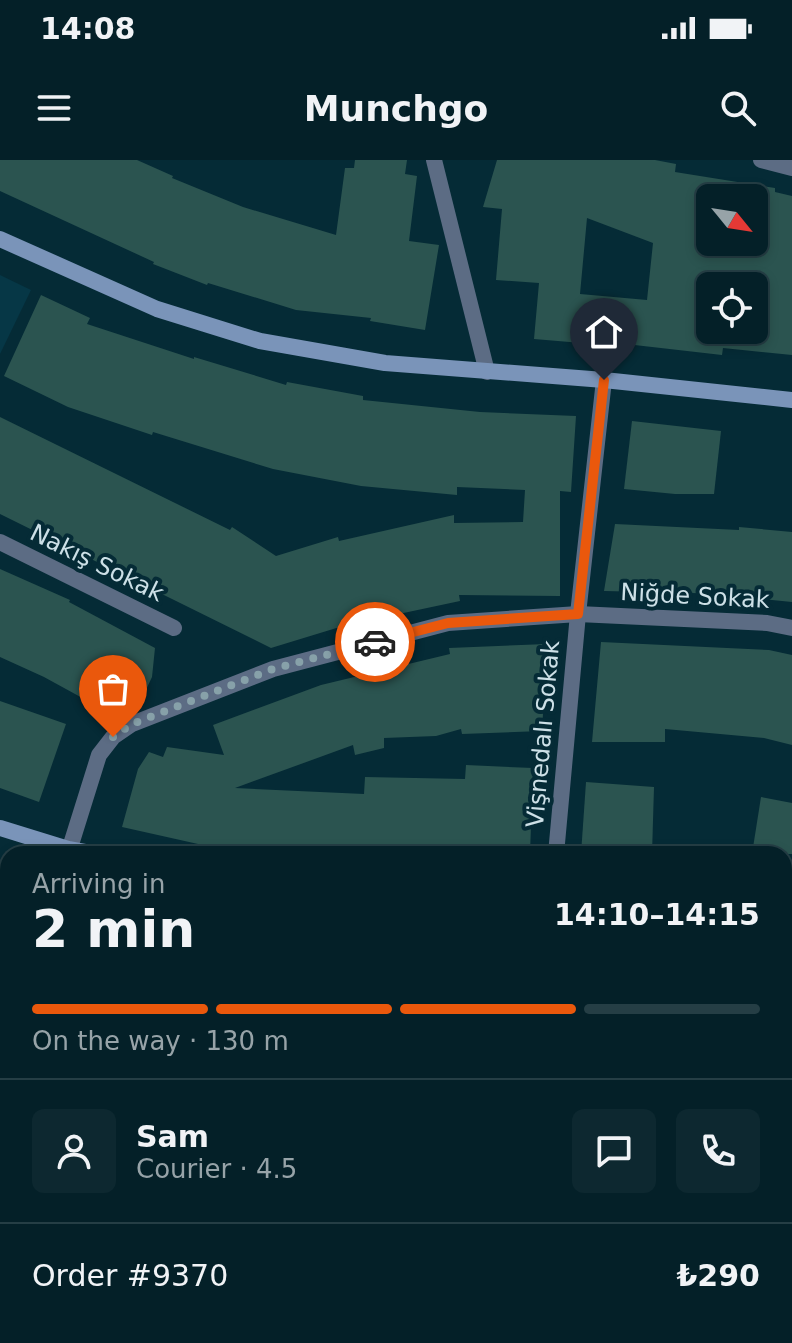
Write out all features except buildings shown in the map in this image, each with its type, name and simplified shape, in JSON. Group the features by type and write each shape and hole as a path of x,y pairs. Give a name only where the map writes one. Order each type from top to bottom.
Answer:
{"main road":[{"path":"0,239 157,309 260,341 385,363 604,380 792,400"},
{"path":"0,828 51,846"}],"street":[{"path":"434,160 487,372"},
{"path":"761,160 792,168"},
{"name":"Vişnedalı Sokak","path":"557,846 604,380"},
{"name":"Nakış Sokak","path":"0,542 174,628"},
{"name":"Niğde Sokak","path":"70,846 99,755 113,737 132,724 273,669 448,623 578,614 767,623 792,628"}],"shaded area":[{"path":"0,275 31,290 0,354"}],"way so far":[{"path":"113,737 132,724 273,669 375,642"}],"route":[{"path":"375,642 448,623 578,614 604,380"}]}
